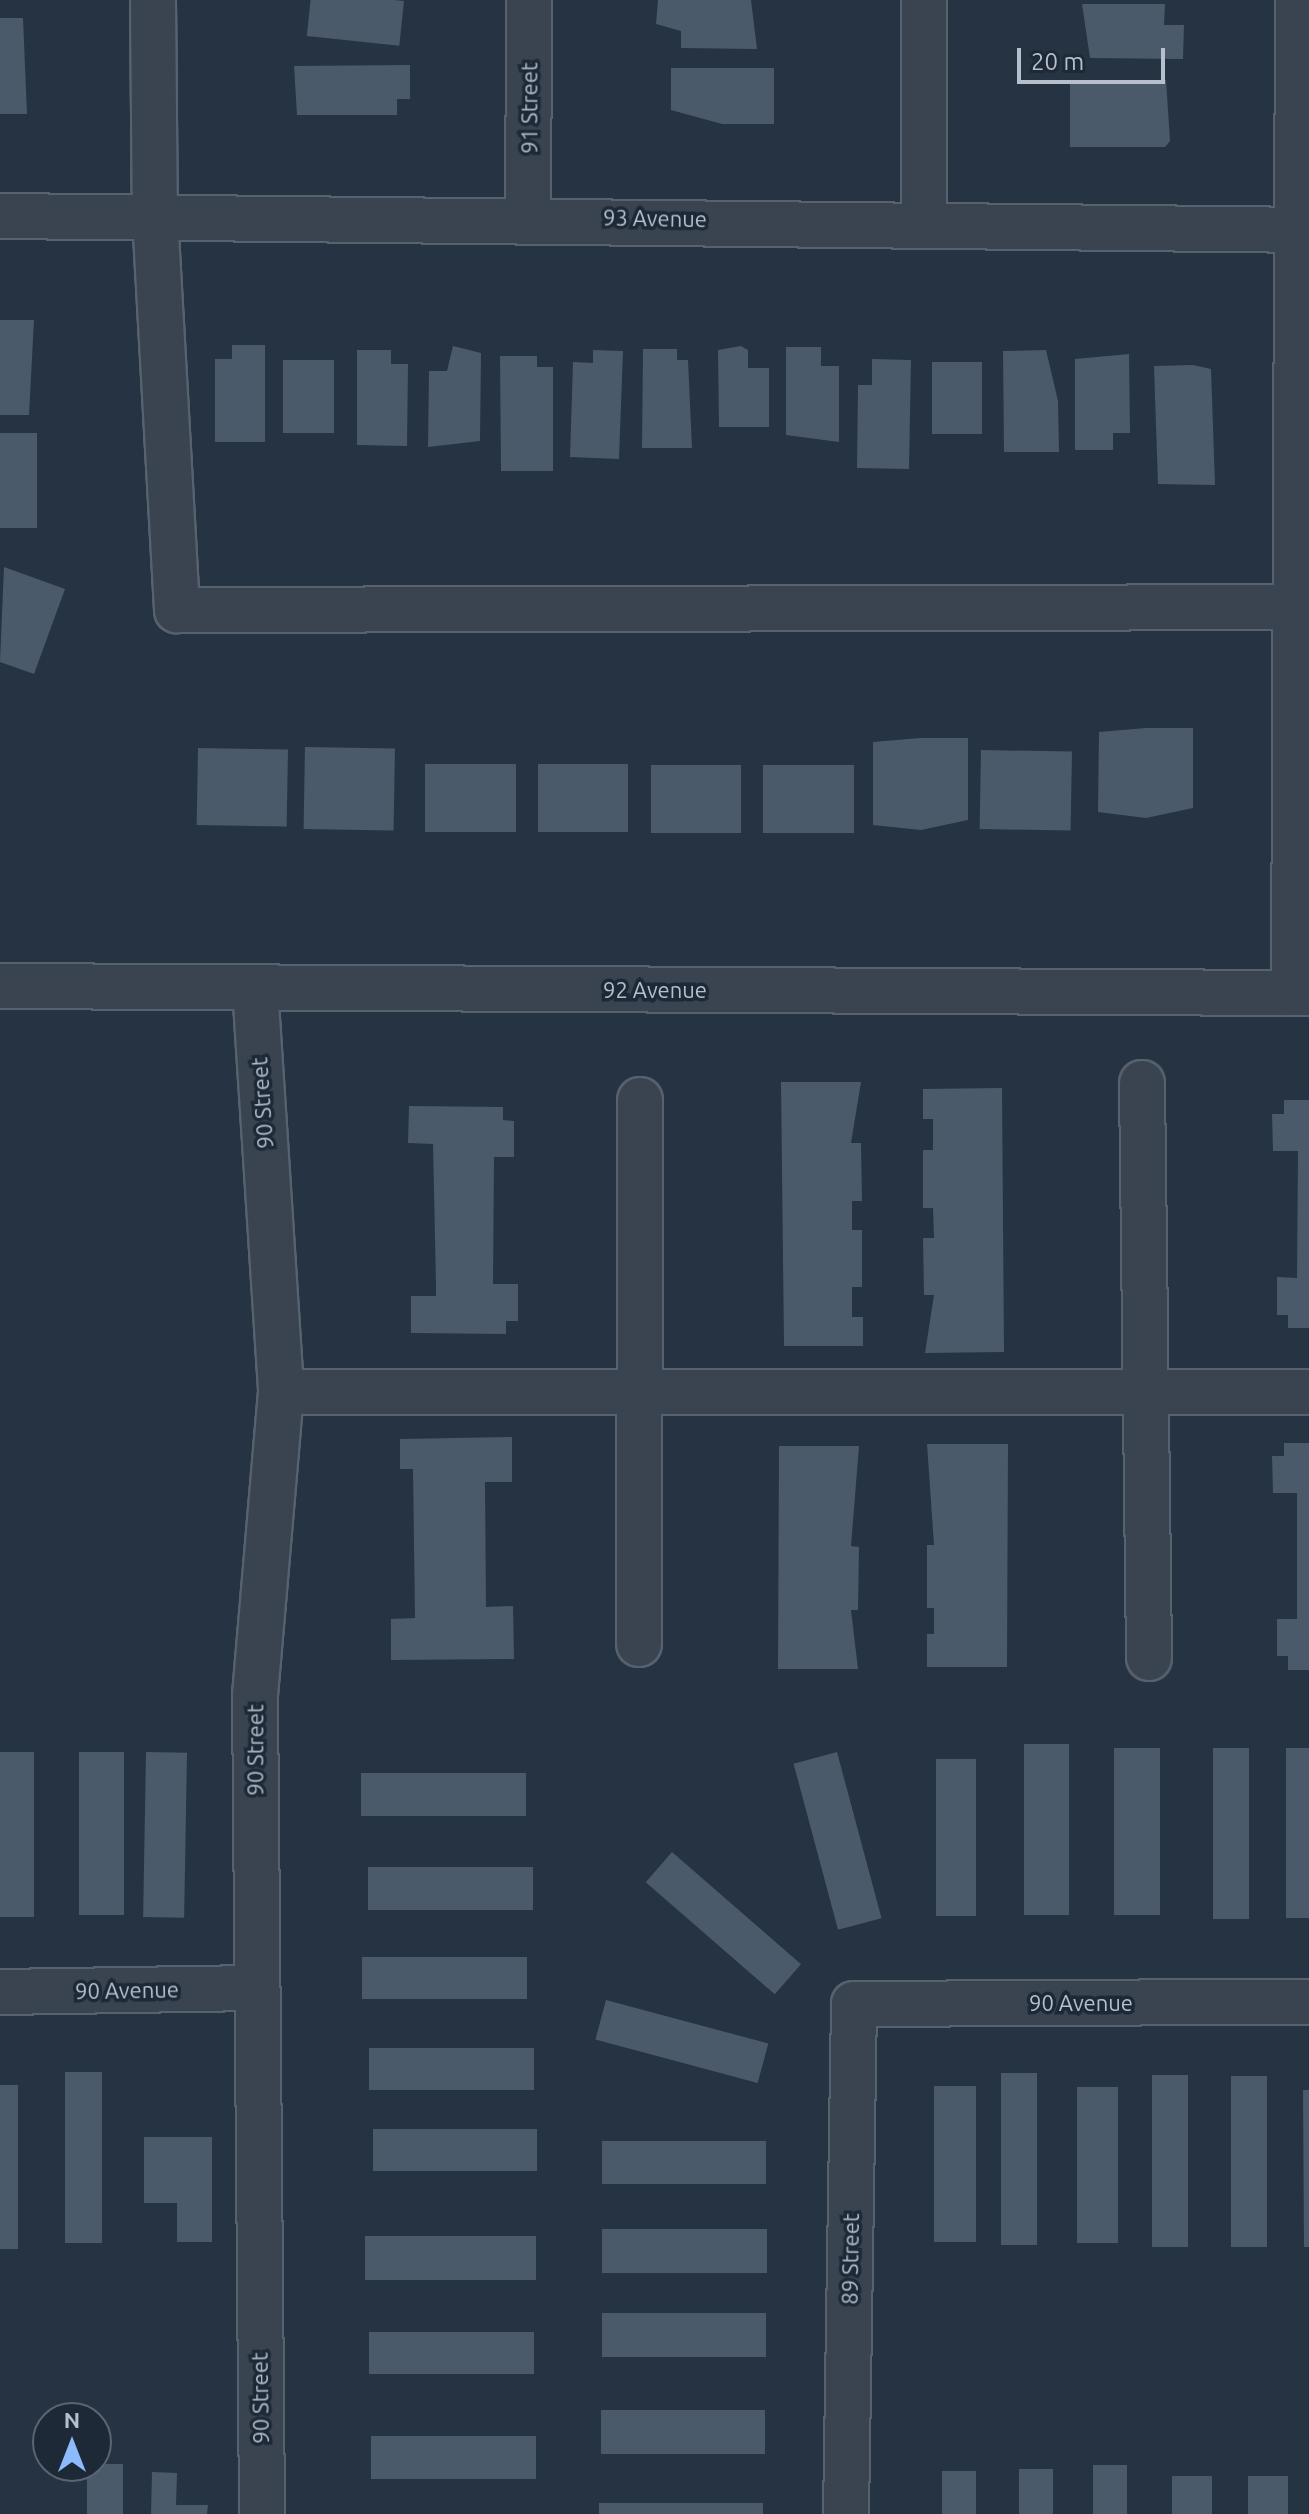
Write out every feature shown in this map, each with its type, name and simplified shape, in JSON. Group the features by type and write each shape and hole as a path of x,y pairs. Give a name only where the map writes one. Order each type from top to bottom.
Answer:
{"street":[{"path":"153,0 155,216 177,610 1300,607"},
{"name":"91 Street","path":"528,216 529,0"},
{"path":"924,0 924,223"},
{"path":"1298,0 1304,230 1300,607 1302,993"},
{"name":"93 Avenue","path":"0,216 528,216 1304,230"},
{"name":"92 Avenue","path":"0,986 1302,993"},
{"name":"90 Street","path":"255,987 281,1392 255,1694 255,1988 262,2514"},
{"path":"1142,1083 1149,1658"},
{"path":"639,1644 640,1100"},
{"path":"281,1392 1309,1392"},
{"name":"90 Avenue","path":"0,1992 255,1988"},
{"name":"90 Avenue","path":"854,2004 1309,2002"},
{"name":"89 Street","path":"846,2514 854,2004"}],"building":[{"path":"311,0 404,1 399,46 307,36"},
{"path":"658,0 751,0 757,49 681,48 681,31 656,24"},
{"path":"1082,4 1165,4 1164,25 1184,25 1183,59 1090,58"},
{"path":"0,18 23,18 27,114 0,114"},
{"path":"410,65 410,99 397,99 397,115 297,115 294,66"},
{"path":"671,68 774,68 774,124 722,124 671,110"},
{"path":"1070,80 1166,80 1170,141 1165,147 1070,147"},
{"path":"0,320 34,320 29,415 0,415"},
{"path":"232,345 265,345 265,442 215,442 215,359 232,359"},
{"path":"453,346 481,353 480,441 428,447 429,371 447,371"},
{"path":"741,346 748,350 748,368 769,368 769,427 719,427 718,350"},
{"path":"786,347 821,347 821,366 839,366 839,442 786,435"},
{"path":"643,349 677,349 677,360 688,360 692,448 642,448"},
{"path":"357,350 391,350 391,364 408,364 407,446 357,445"},
{"path":"593,350 623,351 619,459 570,457 573,362 593,363"},
{"path":"1046,350 1058,401 1059,452 1004,452 1003,351"},
{"path":"1129,354 1130,433 1113,433 1113,450 1075,450 1075,359"},
{"path":"500,356 537,356 537,367 553,367 553,471 501,471"},
{"path":"872,359 911,360 909,469 857,468 858,385 872,385"},
{"path":"283,360 334,360 334,433 283,433"},
{"path":"932,362 982,362 982,434 932,434"},
{"path":"1193,365 1211,369 1215,485 1158,484 1154,366"},
{"path":"0,433 37,433 37,528 0,528"},
{"path":"4,567 65,589 34,674 0,662"},
{"path":"1193,728 1193,808 1146,818 1098,812 1099,732"},
{"path":"968,738 968,820 921,830 873,825 873,742"},
{"path":"305,747 395,749 394,831 304,829"},
{"path":"198,748 288,750 287,827 197,825"},
{"path":"981,750 1072,752 1071,831 980,829"},
{"path":"425,764 516,764 516,832 425,832"},
{"path":"538,764 628,764 628,832 538,832"},
{"path":"651,765 741,765 741,833 651,833"},
{"path":"763,765 854,765 854,833 763,833"},
{"path":"781,1082 861,1082 851,1143 861,1143 862,1201 852,1201 852,1230 862,1230 862,1287 852,1287 852,1317 863,1317 863,1346 784,1346"},
{"path":"1002,1088 1004,1352 925,1353 934,1295 924,1295 923,1238 934,1238 933,1208 923,1208 923,1150 933,1150 933,1119 923,1119 923,1089"},
{"path":"1284,1100 1309,1100 1309,1328 1288,1328 1288,1315 1277,1315 1277,1277 1297,1278 1298,1151 1273,1151 1272,1114 1284,1114"},
{"path":"409,1106 503,1107 503,1120 514,1121 514,1157 494,1157 493,1284 518,1284 518,1321 506,1321 506,1334 411,1333 411,1296 436,1296 436,1285 433,1144 408,1143"},
{"path":"512,1437 512,1482 485,1482 486,1607 513,1606 514,1659 391,1660 391,1619 415,1618 413,1469 400,1469 400,1439"},
{"path":"1284,1443 1309,1443 1309,1670 1288,1670 1288,1656 1277,1656 1277,1619 1297,1619 1297,1493 1273,1493 1272,1456 1284,1456"},
{"path":"927,1444 1008,1444 1007,1667 927,1667 927,1634 934,1634 934,1608 927,1608 927,1545 934,1545"},
{"path":"779,1446 859,1446 851,1546 859,1547 858,1610 851,1610 858,1669 778,1669"},
{"path":"1024,1744 1069,1744 1069,1915 1024,1915"},
{"path":"1114,1748 1160,1748 1160,1915 1114,1915"},
{"path":"1213,1748 1249,1748 1249,1919 1213,1919"},
{"path":"1286,1748 1309,1748 1309,1918 1286,1918"},
{"path":"0,1752 34,1752 34,1917 0,1917"},
{"path":"79,1752 124,1752 124,1915 79,1915"},
{"path":"146,1752 187,1753 184,1918 143,1917"},
{"path":"837,1752 882,1918 838,1930 794,1764"},
{"path":"936,1759 976,1759 976,1916 936,1916"},
{"path":"361,1773 526,1773 526,1816 361,1816"},
{"path":"672,1852 801,1964 775,1994 646,1882"},
{"path":"368,1867 533,1867 533,1910 368,1910"},
{"path":"362,1957 527,1957 527,1999 362,1999"},
{"path":"606,2000 768,2043 758,2083 595,2040"},
{"path":"369,2048 534,2048 534,2090 369,2090"},
{"path":"65,2072 102,2072 102,2243 65,2243"},
{"path":"1001,2073 1037,2073 1037,2245 1001,2245"},
{"path":"1152,2075 1188,2075 1188,2247 1152,2247"},
{"path":"1231,2076 1267,2076 1267,2247 1231,2247"},
{"path":"0,2085 18,2085 18,2249 0,2249"},
{"path":"934,2086 976,2086 976,2242 934,2242"},
{"path":"1077,2087 1118,2087 1118,2243 1077,2243"},
{"path":"1303,2090 1309,2090 1309,2247 1304,2247"},
{"path":"373,2129 537,2129 537,2171 373,2171"},
{"path":"144,2137 212,2137 212,2242 177,2242 177,2203 144,2203"},
{"path":"602,2141 766,2141 766,2184 602,2184"},
{"path":"602,2229 767,2229 767,2273 602,2273"},
{"path":"365,2236 536,2236 536,2280 365,2280"},
{"path":"602,2313 766,2313 766,2357 602,2357"},
{"path":"369,2332 534,2332 534,2374 369,2374"},
{"path":"601,2410 765,2410 765,2454 601,2454"},
{"path":"371,2436 536,2436 536,2479 371,2479"},
{"path":"112,2464 123,2464 123,2514 87,2514 87,2482 112,2482"},
{"path":"1093,2465 1127,2465 1127,2514 1093,2514"},
{"path":"1019,2469 1053,2469 1053,2514 1019,2514"},
{"path":"942,2471 976,2471 976,2514 942,2514"},
{"path":"152,2472 177,2473 176,2505 208,2505 207,2514 151,2514"},
{"path":"1172,2476 1212,2476 1212,2514 1172,2514"},
{"path":"1248,2476 1288,2476 1288,2514 1248,2514"},
{"path":"599,2503 763,2503 763,2514 599,2514"}]}
